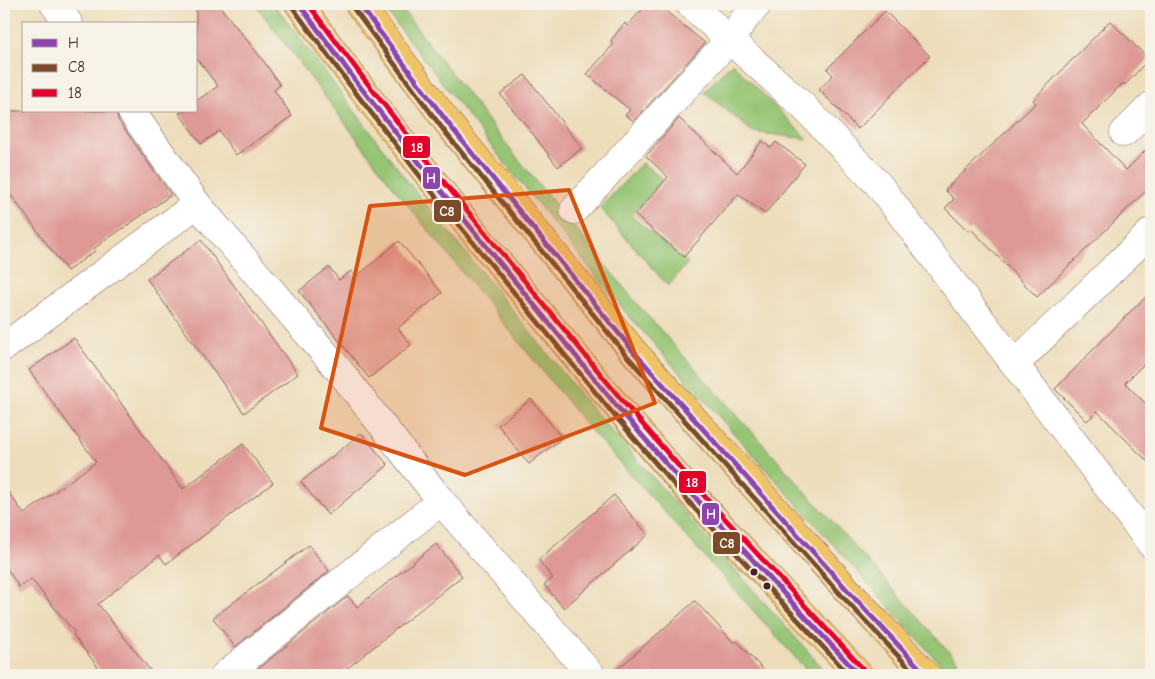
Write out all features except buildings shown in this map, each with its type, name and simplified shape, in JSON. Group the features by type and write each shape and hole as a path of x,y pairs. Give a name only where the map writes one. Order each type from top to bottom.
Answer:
{"main road":[{"path":"299,4 324,40 409,150 596,381 700,503 859,675"},
{"path":"359,4 451,127 634,351 849,592 926,675"}],"street":[{"path":"54,4 68,22"},
{"path":"690,4 803,106 878,184 1151,544"},
{"path":"574,210 730,40 758,4"},
{"path":"1124,132 1151,106"},
{"path":"132,112 197,204 340,370 441,501 592,675"},
{"path":"4,347 197,204"},
{"path":"1015,364 1151,232"},
{"path":"225,675 441,501"}],"highlighted area":[{"path":"569,190 655,403 465,475 321,428 370,206"}],"green space":[{"path":"255,4 274,4 405,178 598,416 829,675 811,675 587,426 394,188"},
{"path":"381,4 398,4 509,148 638,305 970,675 950,675 627,314 499,156"},
{"path":"732,63 807,139 753,132 704,92"},
{"path":"642,163 663,179 631,216 688,263 668,286 600,208"}],"transit line":[{"name":"H","path":"299,4 442,192 615,404 701,504 859,675"},
{"name":"18","path":"308,4 448,187 621,399 707,499 864,670"},
{"name":"H","path":"359,4 451,127 633,351 926,675"},
{"name":"C8","path":"293,8 436,197 609,409 695,509 849,675"},
{"name":"C8","path":"353,8 445,132 627,356 843,597 916,675"}]}
